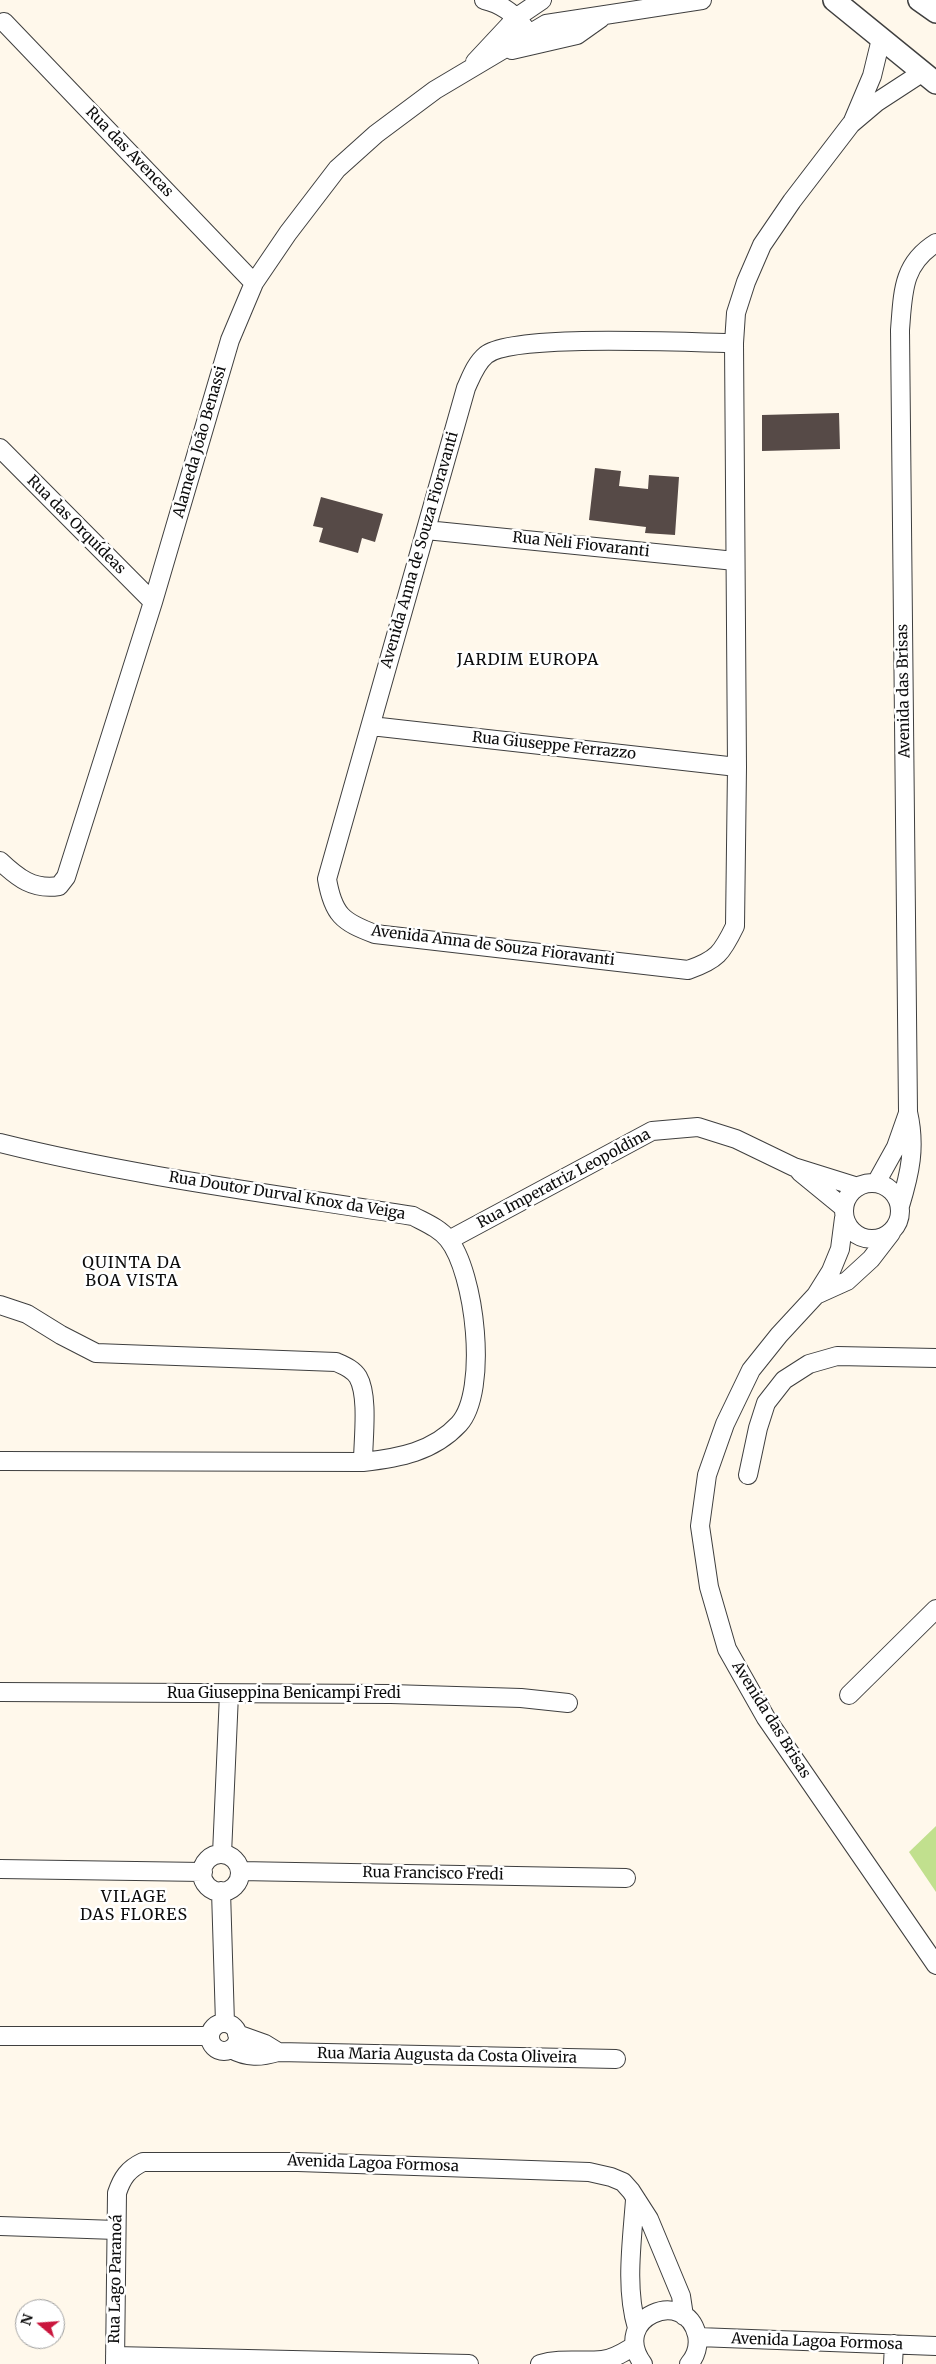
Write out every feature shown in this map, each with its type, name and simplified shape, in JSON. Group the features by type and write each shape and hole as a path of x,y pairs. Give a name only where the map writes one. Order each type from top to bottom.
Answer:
{"street":[{"path":"484,0 505,8 517,17 529,34"},
{"path":"463,75 517,17 542,0"},
{"name":"Alameda João Benassi","path":"0,861 19,879 37,886 49,888 59,886 66,877 153,602 230,340 254,283 288,233 337,169 376,134 435,90 502,52 546,24 702,0"},
{"path":"834,0 929,77"},
{"path":"920,0 936,12"},
{"path":"502,52 556,42 577,35 606,15"},
{"name":"Rua das Avencas","path":"4,22 254,283"},
{"name":"Avenida Anna de Souza Fioravanti","path":"851,124 872,76 882,39"},
{"name":"Avenida Anna de Souza Fioravanti","path":"734,343 536,342 502,347 486,355 476,368 466,388 327,879 331,901 339,915 351,925 375,934 688,970 703,965 723,950 734,926 737,767 734,343 736,313 746,282 762,244 792,200 851,124 877,102 929,77"},
{"name":"Avenida das Brisas","path":"900,1206 910,1173 912,1133 908,1112 900,330 903,294 909,270 922,252 936,243"},
{"name":"Rua das Orquídeas","path":"0,448 153,602"},
{"name":"Rua Neli Fiovaranti","path":"426,530 736,561"},
{"name":"Rua Giuseppe Ferrazzo","path":"371,726 737,767"},
{"name":"Avenida das Brisas","path":"876,1183 896,1148 908,1112"},
{"name":"Rua Imperatriz Leopoldina","path":"449,1240 652,1131 698,1127 736,1139 794,1167 858,1187"},
{"name":"Rua Doutor Durval Knox da Veiga","path":"0,1143 43,1154 216,1185 413,1216 438,1229 449,1240 468,1281 474,1316 474,1383 460,1422 450,1432 423,1450 398,1458 363,1462 0,1461"},
{"name":"Rua Imperatriz Leopoldina","path":"794,1167 844,1213"},
{"path":"876,1183 892,1191 900,1206 900,1215 893,1231 875,1240 865,1239 849,1228 844,1213 851,1192 858,1187 876,1183"},
{"name":"Avenida das Brisas","path":"844,1213 840,1248 831,1271 816,1295 779,1335 751,1370 724,1424 707,1475 700,1526 709,1587 727,1648 766,1718 936,1965"},
{"name":"Avenida das Brisas","path":"816,1295 847,1281 871,1258 893,1231"},
{"path":"0,1305 27,1314 69,1340 96,1353 336,1362 348,1367 358,1376 363,1389 363,1462"},
{"path":"748,1475 758,1428 766,1403 784,1380 809,1364 837,1356 936,1358"},
{"path":"849,1695 936,1609"},
{"name":"Rua Giuseppina Benicampi Fredi","path":"0,1692 391,1694 521,1698 568,1703"},
{"path":"222,1854 229,1694"},
{"path":"222,1854 236,1861 240,1871 235,1886 221,1891 215,1890 206,1884 203,1872 208,1860 222,1854"},
{"path":"0,1869 203,1872"},
{"name":"Rua Francisco Fredi","path":"240,1871 626,1878"},
{"path":"221,1891 231,2035"},
{"path":"0,2036 210,2036 216,2026 231,2035"},
{"name":"Rua Maria Augusta da Costa Oliveira","path":"210,2036 212,2045 218,2050 231,2035 243,2055 252,2056 278,2052 616,2060"},
{"name":"Avenida Lagoa Formosa","path":"117,2193 121,2182 131,2167 143,2162 298,2162 589,2172 623,2182 631,2191 635,2200 649,2219 681,2296 684,2316"},
{"name":"Rua Lago Paranoá","path":"115,2360 117,2193"},
{"path":"635,2200 632,2302 637,2328 634,2346 637,2357 643,2364"},
{"path":"0,2226 116,2230"},
{"path":"637,2328 643,2320 658,2311 676,2312 684,2316 691,2322 698,2338 696,2354 689,2364"},
{"name":"Avenida Lagoa Formosa","path":"698,2338 936,2346"},
{"path":"893,2364 894,2344"},
{"path":"540,2364 551,2360 603,2360 618,2356 634,2346"},
{"path":"115,2360 469,2364"}],"green space":[{"path":"936,1826 936,1892 909,1852"}],"building":[{"path":"839,413 840,449 762,451 762,415"},
{"path":"595,468 621,471 619,486 648,489 649,475 679,477 675,535 645,533 646,527 589,520"},
{"path":"321,497 383,514 375,542 362,538 358,553 319,542 323,528 313,526"}],"district":[{"name":"JARDIM EUROPA","path":"528,660"},
{"name":"QUINTA DA BOA VISTA","path":"132,1272"},
{"name":"VILAGE DAS FLORES","path":"134,1906"}]}
